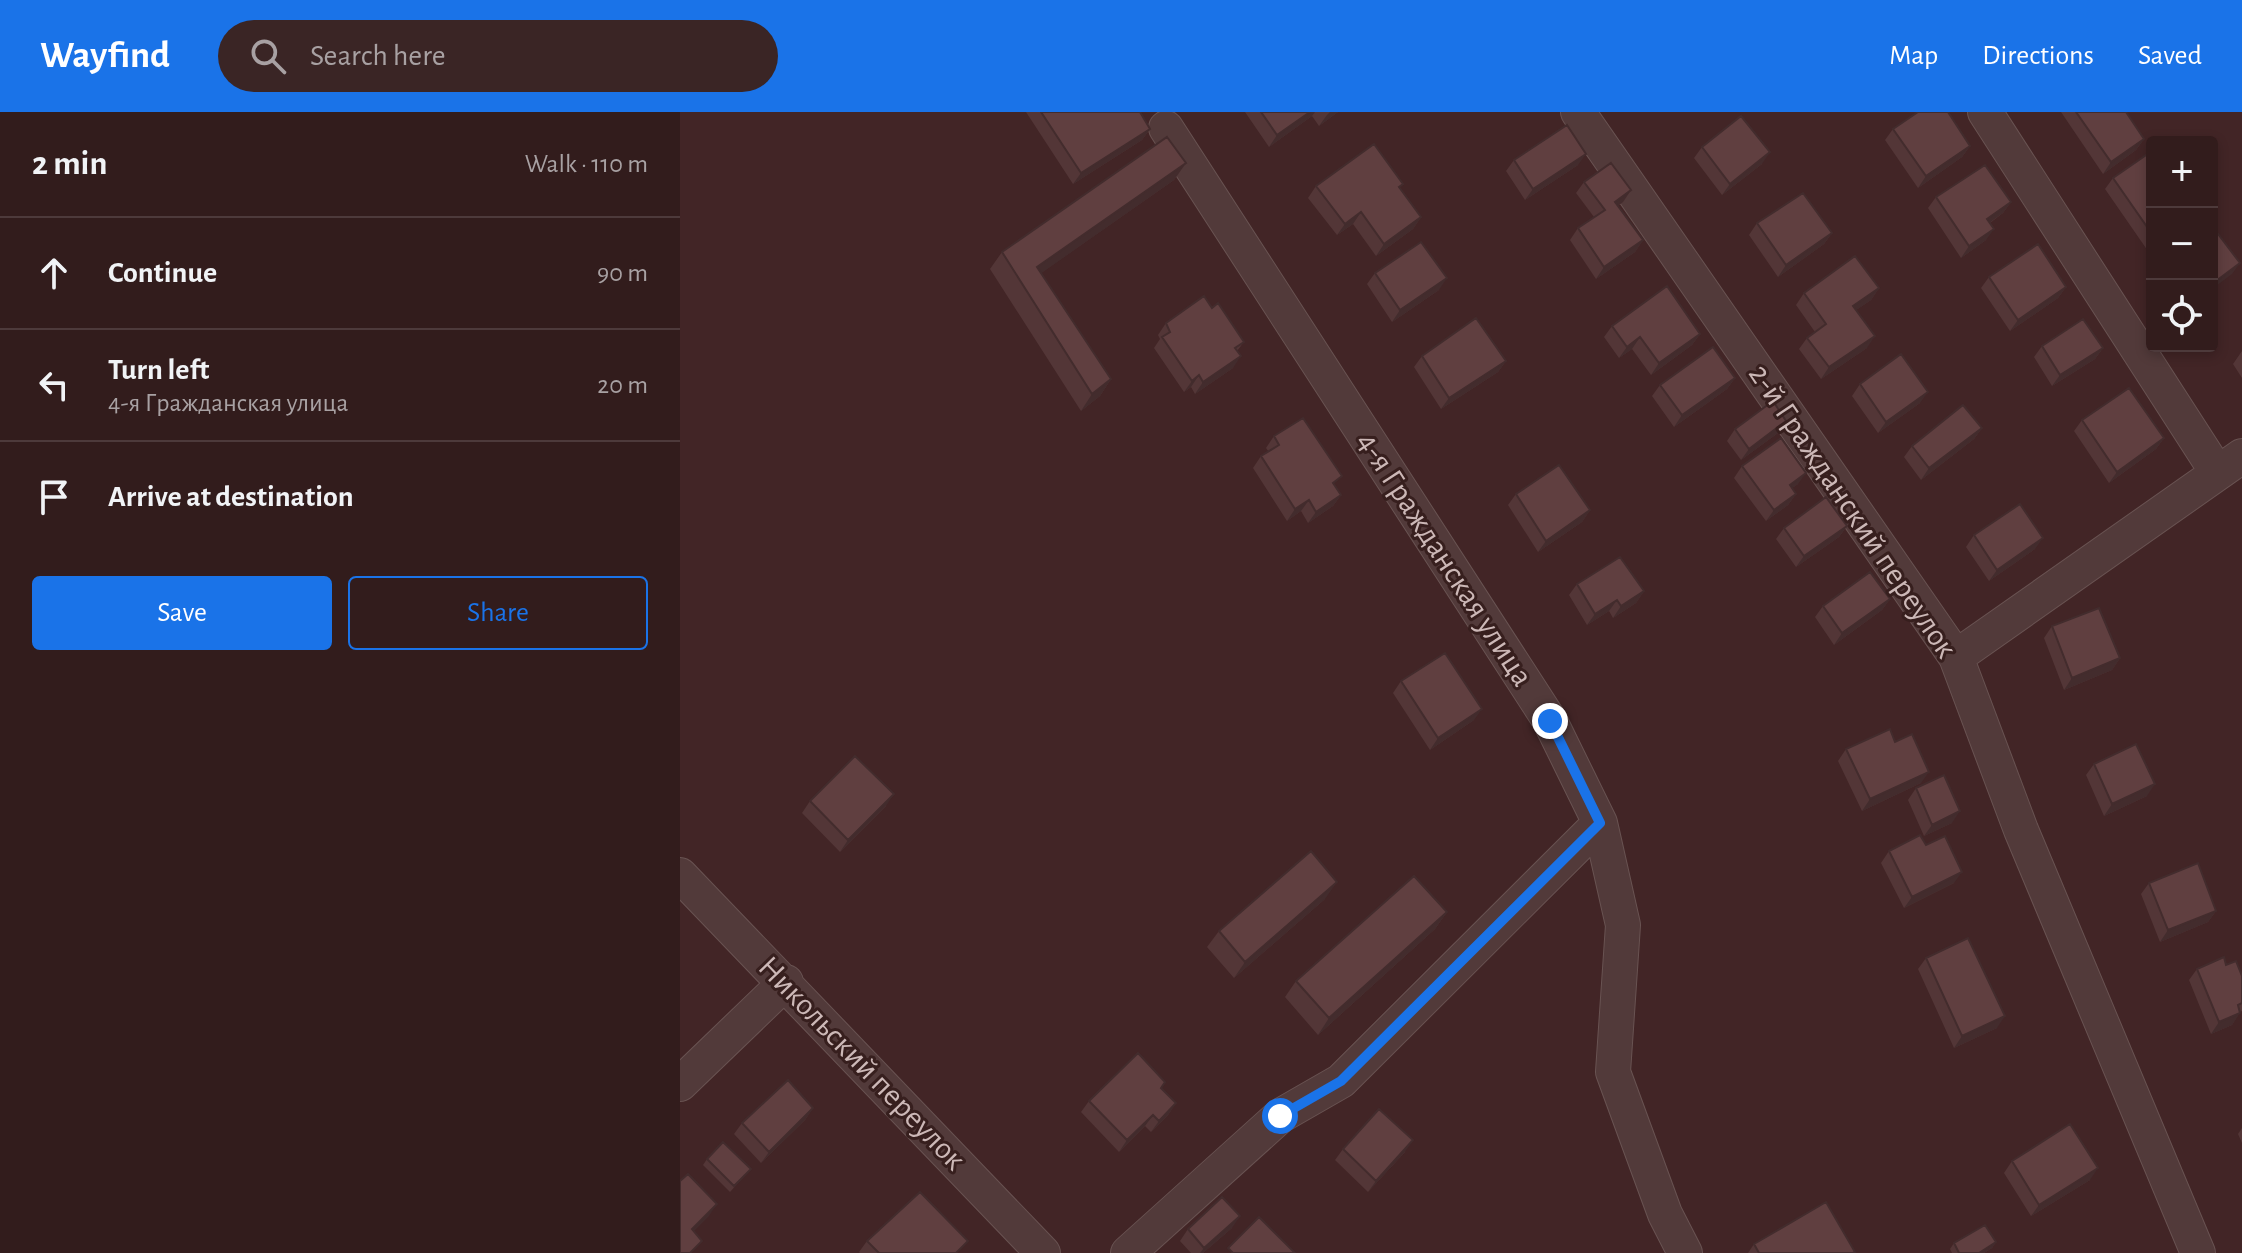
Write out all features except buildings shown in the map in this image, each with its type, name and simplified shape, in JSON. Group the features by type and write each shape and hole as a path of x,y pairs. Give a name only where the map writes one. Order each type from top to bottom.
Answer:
{"street":[{"name":"2-й Гражданский переулок","path":"1578,112 1956,657 2021,830 2198,1253"},
{"path":"1956,657 2230,464 1985,112"},
{"name":"4-я Гражданская улица","path":"1166,128 1550,721 1600,823 1623,925 1613,1072 1665,1214 1685,1253"},
{"path":"1128,1253 1280,1116 1341,1081 1600,823"},
{"name":"Никольский переулок","path":"680,875 1043,1253"},
{"path":"680,1084 786,982"}],"route":[{"path":"1280,1116 1341,1081 1600,823 1550,721"}]}
